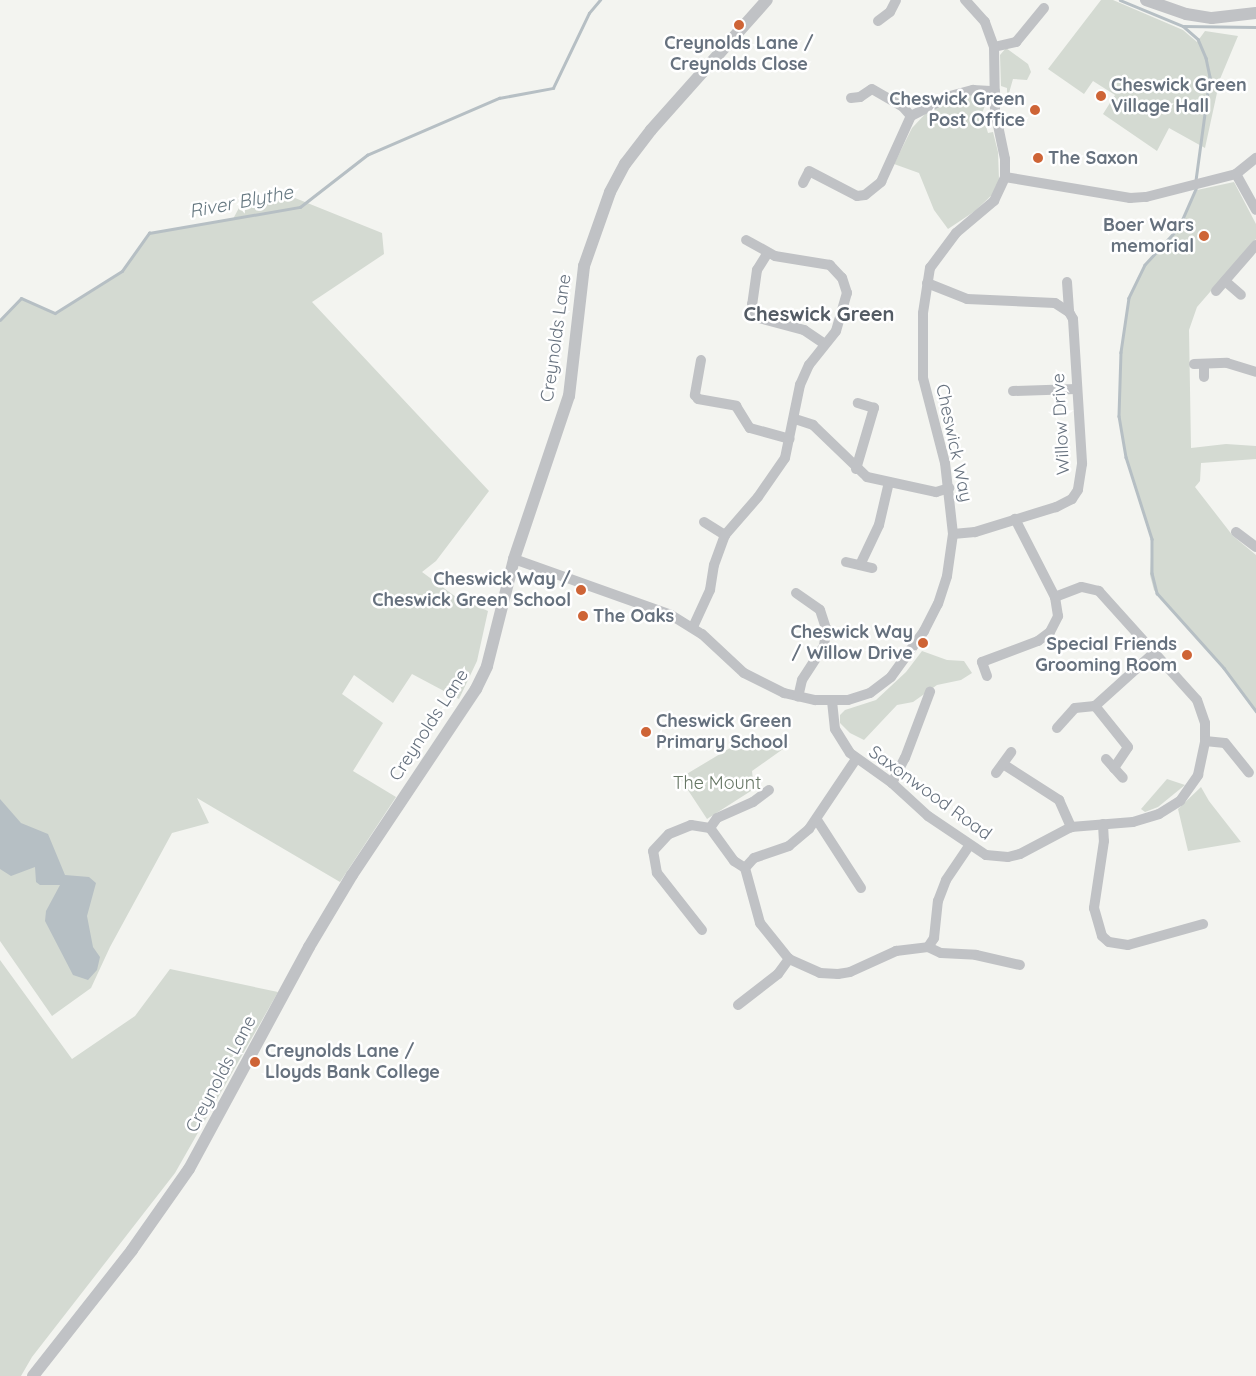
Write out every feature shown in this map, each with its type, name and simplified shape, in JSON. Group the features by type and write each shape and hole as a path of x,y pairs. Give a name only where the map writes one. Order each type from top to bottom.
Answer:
{"street":[{"name":"Creynolds Lane","path":"33,1376 132,1250 189,1169 352,875 476,689 495,641 514,559 569,396 584,266 610,192 625,164 651,130 766,0"},
{"path":"878,21 890,12 896,0"},
{"name":"Cheswick Way","path":"514,559 671,615 693,627 744,673 772,689 798,697 832,702 860,698 881,686 911,651 938,604 947,576 953,534 949,488 923,378 922,330 927,283 936,256 956,233 994,201 1005,177 1006,159 997,120 994,47 985,22 965,0"},
{"path":"1146,0 1186,14 1212,18 1256,14"},
{"path":"994,47 1016,42 1044,8"},
{"path":"851,98 860,97 872,89 902,106 911,116"},
{"path":"803,183 809,171 857,196 865,195 881,182 911,116 950,96 973,90 995,91"},
{"path":"1005,177 1130,198 1170,193 1236,174 1256,158"},
{"path":"1236,174 1256,210"},
{"path":"693,627 710,590 714,566 725,535 773,476 784,458 795,419 800,385 809,365 836,331 847,293 842,278 830,265 768,254 746,240"},
{"path":"1216,291 1256,244"},
{"path":"768,254 757,270 752,304 754,311 759,318 804,330 825,344"},
{"path":"1225,281 1241,295"},
{"name":"Willow Drive","path":"953,534 975,532 1064,504 1080,487 1082,464 1073,319 1069,312 1067,282"},
{"path":"927,283 967,299 1055,303 1069,312"},
{"path":"701,360 695,395 698,399 736,406 750,428 790,439"},
{"path":"1204,377 1199,364 1227,364 1256,372"},
{"path":"1013,391 1076,388"},
{"path":"856,469 874,408 858,403"},
{"path":"795,419 813,425 856,469 867,477 936,492 949,488"},
{"path":"860,565 879,524 889,482"},
{"path":"987,676 982,662 1038,641 1050,632 1058,616 1055,597 1015,519"},
{"path":"704,522 725,535"},
{"path":"1236,532 1256,546"},
{"path":"846,562 872,568"},
{"name":"Saxonwood Road","path":"832,702 835,729 856,759 892,783 928,816 969,846 986,855 1008,857 1070,827 1147,819 1180,800 1198,776 1205,741 1205,723 1197,700 1099,591 1081,586 1055,597"},
{"path":"796,593 820,610 826,628 824,646 802,680 798,697"},
{"path":"1057,728 1075,708 1095,706 1155,652"},
{"path":"892,783 905,758 930,692"},
{"path":"1095,706 1128,747 1114,768"},
{"path":"1205,741 1225,743 1249,773"},
{"path":"996,773 1011,752"},
{"path":"745,868 754,858 789,846 817,820 856,759"},
{"path":"1106,760 1123,778"},
{"path":"1003,764 1059,800 1070,827"},
{"path":"710,828 717,818 753,802 769,790"},
{"path":"817,820 861,888"},
{"path":"1103,824 1104,841 1094,908 1102,936 1109,942 1128,945 1203,924"},
{"path":"702,930 657,873 652,857 659,843 682,826 710,828 734,861 745,868 760,923 789,959 812,970 838,974 850,972 896,951 928,947 941,953 976,955 1020,965"},
{"path":"928,947 934,938 938,901 946,880 969,846"},
{"path":"738,1005 778,974 789,959"}],"green space":[{"path":"1101,0 1113,0 1183,30 1197,42 1205,31 1238,36 1220,79 1205,148 1169,128 1157,151 1103,114 1115,95 1093,81 1084,94 1048,69"},
{"path":"1006,48 1028,64 1031,72 1027,80 1013,79 1007,100 1007,88 1001,86 1000,55"},
{"path":"970,94 984,96 987,101 982,113 988,133 993,132 998,152 999,180 996,191 975,211 948,229 934,210 919,173 894,164 912,128 927,112 936,105"},
{"path":"1234,182 1256,224 1256,239 1197,307 1189,330 1191,448 1226,444 1256,446 1256,459 1201,463 1200,481 1195,487 1233,536 1256,555 1256,713 1219,663 1154,590 1150,575 1152,539 1126,457 1119,416 1121,352 1129,298 1138,277 1145,265 1179,228 1197,190"},
{"path":"295,198 382,233 384,254 312,302 489,491 436,561 422,572 456,597 488,611 477,661 459,699 412,674 393,703 354,675 342,694 383,723 353,771 396,797 340,882 197,798 209,823 172,833 110,947 91,988 52,1016 0,941 0,320 21,298 56,313 122,271 149,233 233,219 240,206 263,200"},
{"path":"922,651 947,660 964,661 972,673 961,680 937,685 913,702 897,705 864,740 850,733 840,723 840,715 845,710 876,700 906,672"},
{"name":"The Mount","path":"750,736 790,744 752,771 754,789 707,819 680,778"},
{"path":"1167,779 1185,785 1158,807 1145,812 1141,809"},
{"path":"1201,787 1209,801 1241,842 1188,851 1178,809"},
{"path":"0,960 72,1059 135,1016 170,969 278,992 175,1173 32,1357 21,1376 0,1376"}],"shaded area":[{"path":"0,799 21,823 48,834 65,875 89,877 96,883 87,916 93,947 100,957 97,970 88,980 73,975 45,921 46,911 60,885 40,885 36,882 35,867 11,876 0,869"}],"waterway":[{"name":"River Blythe","path":"0,320 21,298 55,313 122,271 149,233 300,207 367,155 499,98 553,88 589,13 600,0"},
{"path":"1120,0 1183,26 1198,39 1206,58 1210,77 1196,181"},
{"path":"1183,26 1256,27"},
{"path":"1197,187 1179,228 1145,265 1129,298 1121,352 1119,416 1126,457 1152,539 1152,573 1157,593 1224,668 1256,711"}],"place":[{"name":"Creynolds Lane / Creynolds Close","path":"739,25"},
{"name":"Cheswick Green Village Hall","path":"1101,96"},
{"name":"Cheswick Green Post Office","path":"1035,110"},
{"name":"The Saxon","path":"1038,158"},
{"name":"Boer Wars memorial","path":"1204,236"},
{"name":"Cheswick Way / Cheswick Green School","path":"581,590"},
{"name":"The Oaks","path":"583,616"},
{"name":"Cheswick Way / Willow Drive","path":"923,643"},
{"name":"Special Friends Grooming Room","path":"1187,655"},
{"name":"Cheswick Green Primary School","path":"646,732"},
{"name":"Creynolds Lane / Lloyds Bank College","path":"255,1062"}],"district":[{"name":"Cheswick Green","path":"819,313"}]}
